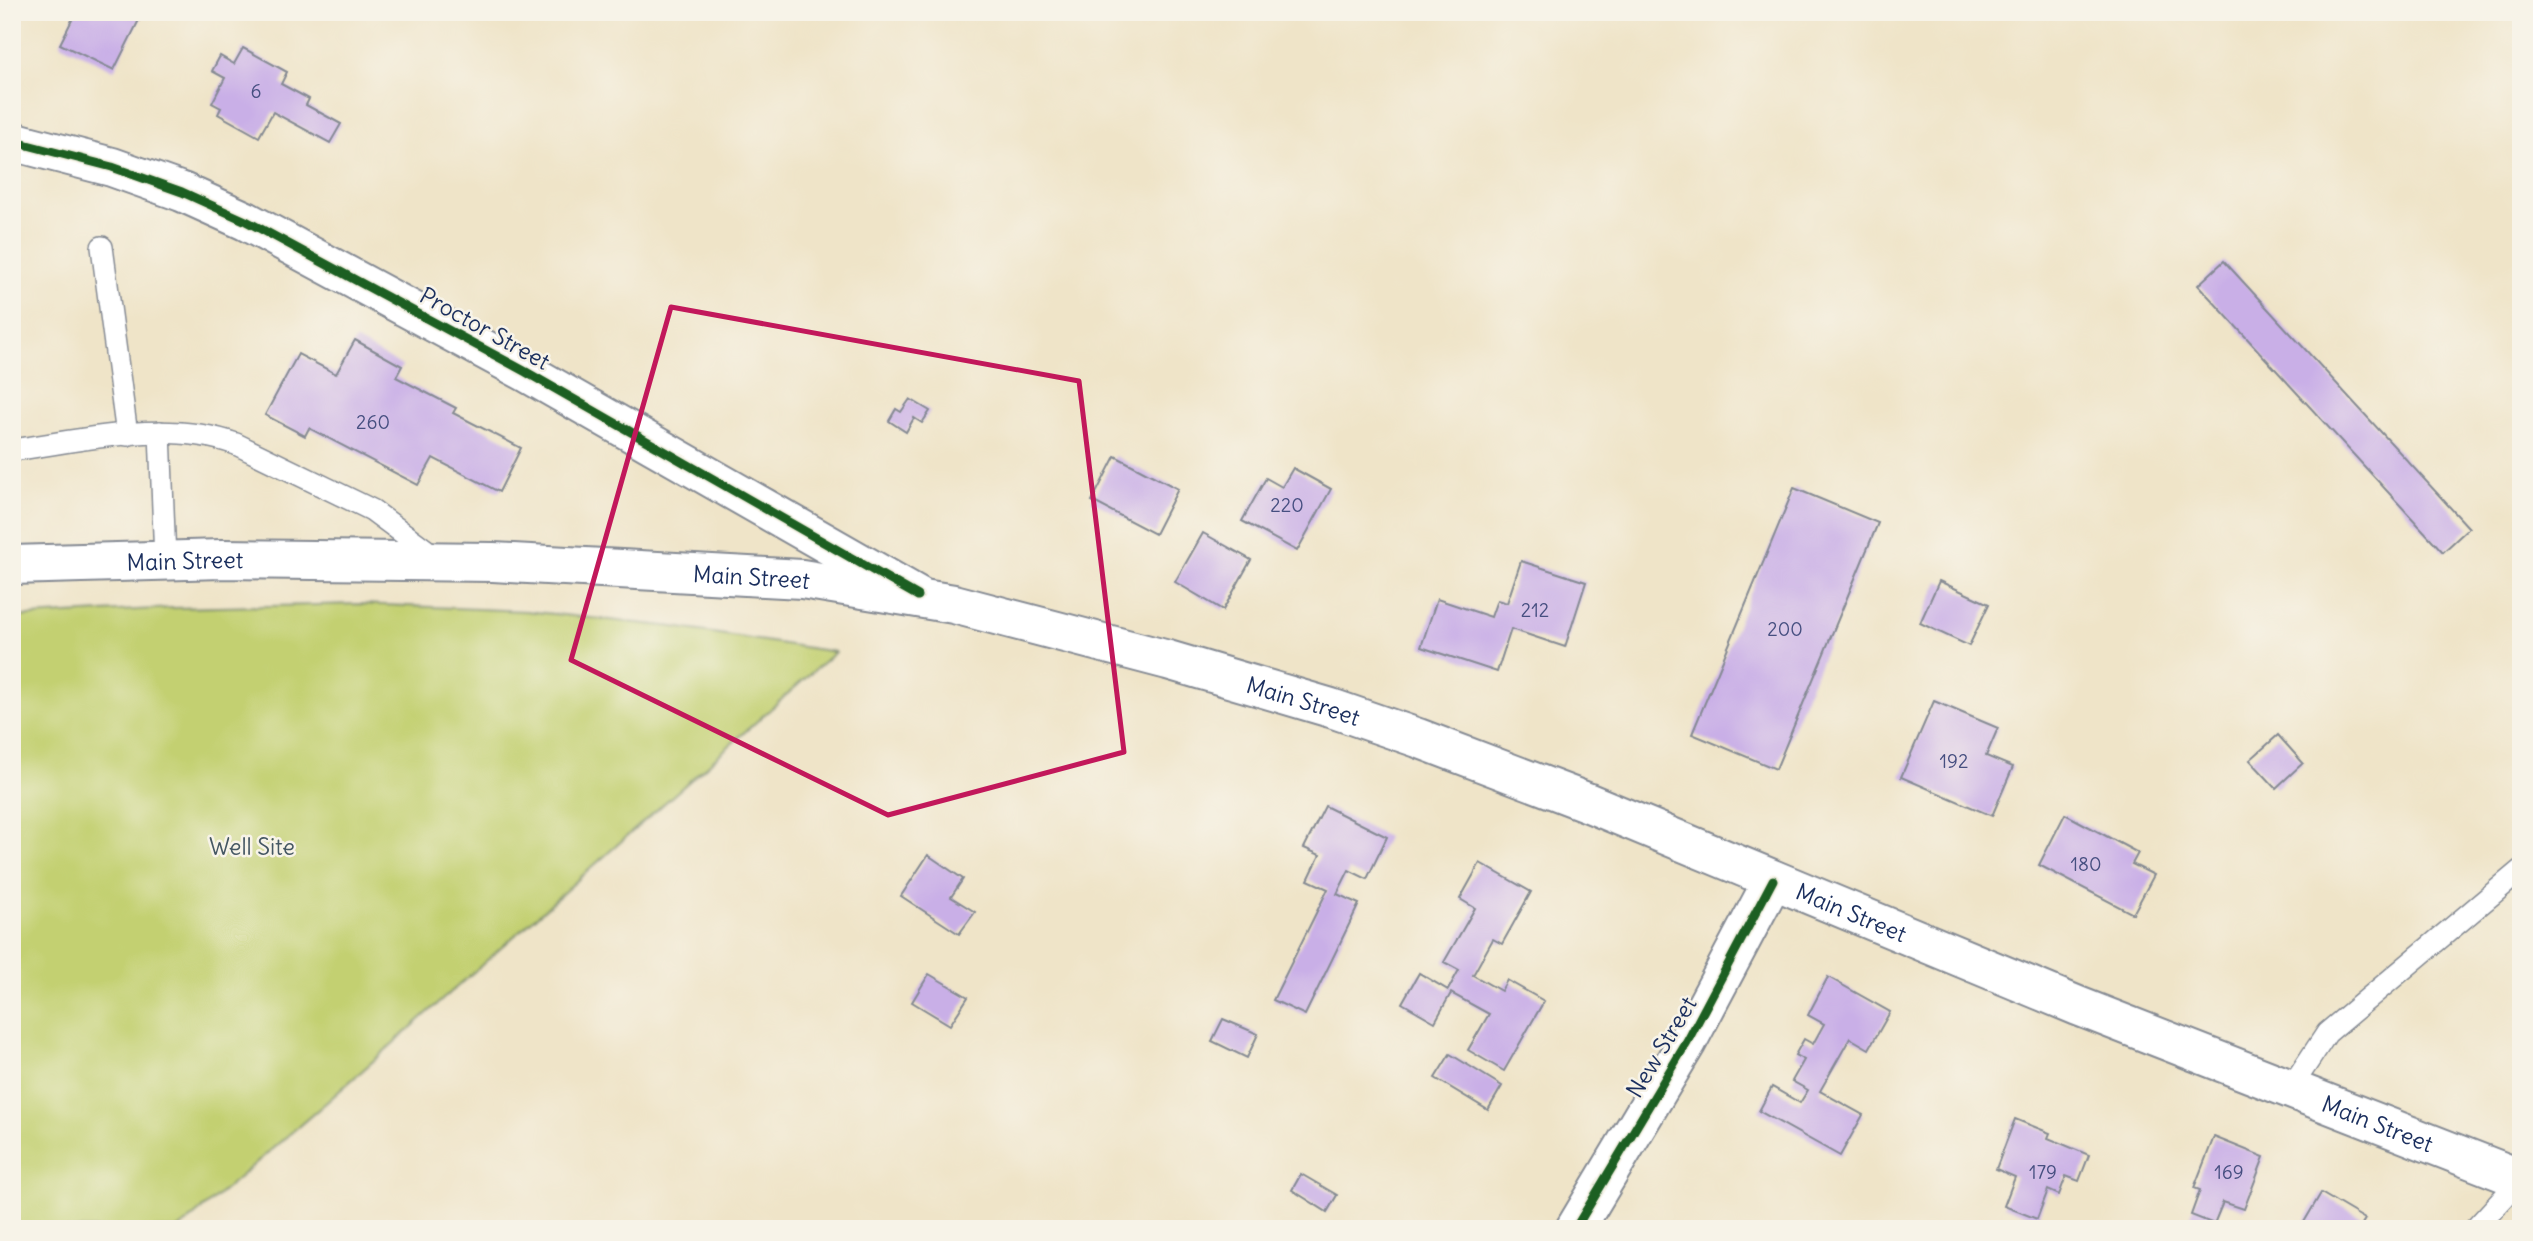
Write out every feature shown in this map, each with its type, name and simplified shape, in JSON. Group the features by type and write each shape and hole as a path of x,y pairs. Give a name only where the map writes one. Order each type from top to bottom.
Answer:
{"main road":[{"name":"Proctor Street","path":"12,141 112,167 182,192 246,221 537,378 918,596"},
{"name":"Main Street","path":"12,565 164,560 440,561 802,579 918,596 1007,617 1168,660 1331,708 1418,737 1577,798 2066,1001 2521,1179"},
{"name":"New Street","path":"1575,1229 1699,1022 1773,880"}],"lane":[{"path":"103,247 127,435"},
{"path":"160,432 164,560"},
{"path":"12,450 160,432 201,435 236,444 372,510 440,561"},
{"path":"2290,1089 2327,1033 2521,870"},
{"path":"2475,1229 2521,1179"}],"highlighted area":[{"path":"671,307 1079,381 1124,752 888,815 571,660"}],"green space":[{"name":"Well Site","path":"360,604 526,611 674,627 835,652 328,1101 179,1229 12,1229 12,617 173,608"}],"building":[{"path":"76,12 143,12 114,70 60,44"},
{"path":"243,48 287,72 281,84 309,99 306,105 341,124 330,143 273,112 259,137 218,114 221,108 212,103 225,78 212,71 220,56 234,64"},
{"path":"2224,261 2469,528 2443,552 2198,285"},
{"path":"355,340 402,366 396,377 456,408 453,413 521,448 499,492 433,458 418,485 309,428 305,436 265,415 298,354 336,374"},
{"path":"910,399 930,411 922,423 914,418 906,432 889,421 896,409 901,412"},
{"path":"1115,456 1178,489 1155,534 1092,501"},
{"path":"1293,468 1331,489 1297,551 1242,521 1266,478 1282,487"},
{"path":"1794,488 1878,523 1776,769 1692,734"},
{"path":"1203,533 1251,560 1223,610 1175,582"},
{"path":"1521,561 1586,582 1565,647 1511,629 1497,672 1421,647 1437,599 1491,617 1497,600 1507,603"},
{"path":"1939,581 1989,604 1969,646 1920,623"},
{"path":"1934,701 1998,728 1986,756 2013,767 1992,816 1901,777"},
{"path":"2278,735 2303,763 2276,788 2250,760"},
{"path":"1325,806 1387,837 1367,879 1349,870 1337,894 1359,904 1305,1015 1273,1000 1328,889 1308,880 1320,855 1304,848"},
{"path":"2065,814 2138,853 2132,864 2154,875 2133,914 2039,865"},
{"path":"928,855 963,879 951,897 975,912 959,934 901,896"},
{"path":"1480,863 1531,892 1502,944 1493,939 1473,975 1501,991 1507,980 1544,1001 1504,1071 1468,1050 1489,1014 1451,993 1435,1022 1402,1003 1419,973 1448,990 1459,970 1444,962 1475,908 1460,899"},
{"path":"929,974 968,997 950,1025 912,1002"},
{"path":"1828,977 1890,1012 1869,1049 1850,1038 1820,1091 1863,1115 1840,1156 1759,1111 1772,1087 1800,1103 1808,1090 1792,1081 1804,1060 1795,1055 1804,1039 1813,1044 1824,1024 1808,1015"},
{"path":"1223,1019 1258,1034 1247,1058 1212,1041"},
{"path":"1450,1054 1502,1086 1488,1110 1435,1078"},
{"path":"2015,1119 2050,1133 2048,1138 2089,1155 2079,1181 2066,1176 2059,1195 2048,1190 2037,1219 2004,1206 2015,1177 1996,1169"},
{"path":"2214,1137 2264,1157 2244,1209 2223,1202 2214,1224 2191,1215 2200,1190 2194,1188"},
{"path":"1301,1174 1337,1195 1327,1212 1292,1190"},
{"path":"2321,1193 2365,1219 2359,1229 2300,1229"}],"cycle path":[{"path":"12,141 112,167 182,192 246,221 526,372 918,596"},
{"path":"1575,1229 1687,1042 1773,880"}]}
